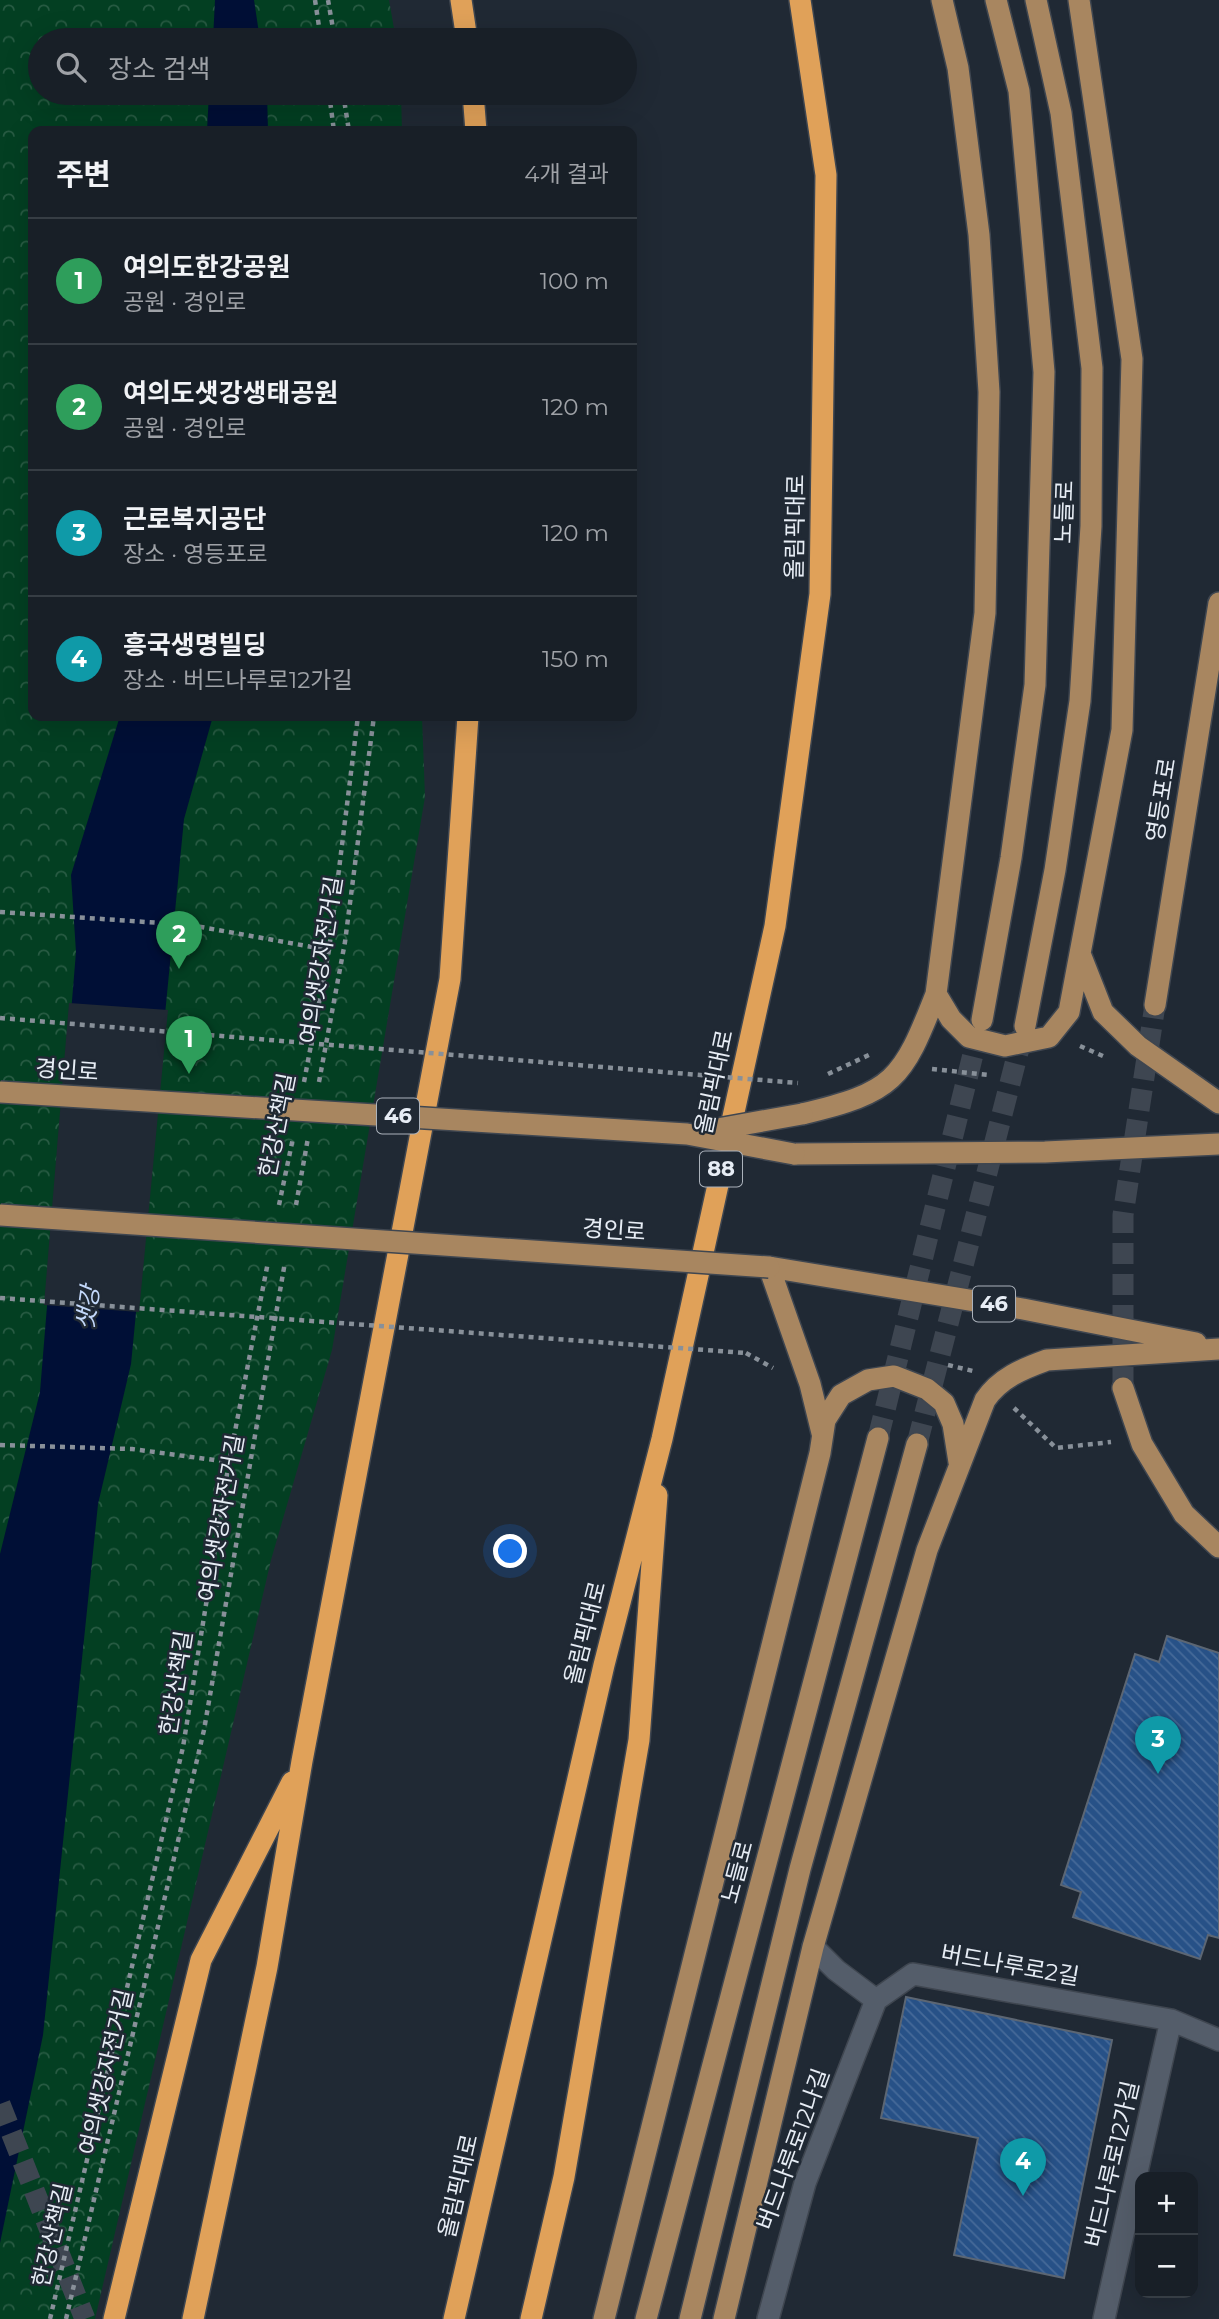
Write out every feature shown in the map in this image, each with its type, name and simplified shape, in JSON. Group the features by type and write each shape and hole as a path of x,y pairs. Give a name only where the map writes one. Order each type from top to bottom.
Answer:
{"highway":[{"path":"461,0 465,28"},
{"name":"올림픽대로","path":"454,2319 604,1665 662,1439 775,926 820,594 827,175 800,0"},
{"path":"474,105 476,126"},
{"path":"192,2319 267,1968 302,1761 450,979 468,721"},
{"path":"531,2319 564,2177 639,1740 662,1439"},
{"path":"114,2319 201,1960 302,1761"}],"main road":[{"path":"687,1134 802,1114 856,1101 886,1085 915,1046 936,993 985,613 989,392 979,235 957,68 942,0"},
{"name":"노들로","path":"982,1020 1012,858 1035,685 1044,372 1019,91 996,0"},
{"name":"노들로","path":"1025,1026 1055,870 1080,701 1091,526 1092,368 1061,113 1036,0"},
{"path":"936,993 951,1019 969,1037 1005,1046 1049,1037 1069,1012 1122,730 1132,359 1079,0"},
{"name":"영등포로","path":"1154,1005 1219,603"},
{"path":"1081,956 1103,1012 1138,1046 1219,1103"},
{"name":"경인로","path":"0,1092 687,1134 793,1154 1045,1152 1219,1144"},
{"name":"경인로","path":"0,1215 769,1267 1023,1309 1219,1348"},
{"path":"769,1267 810,1384 822,1430 820,1453"},
{"path":"724,2319 813,1947 927,1550 977,1416 993,1388 1020,1369 1047,1360 1219,1348"},
{"path":"604,2319 820,1453 825,1420 841,1395 868,1380 894,1376 927,1389 944,1403 953,1424 960,1464"},
{"path":"1123,1388 1149,1456 1184,1514 1219,1547"},
{"name":"노들로","path":"646,2319 878,1438"},
{"path":"690,2319 800,1869 917,1444"}],"street":[{"path":"813,1947 836,1970 876,2000"},
{"name":"버드나루로2길","path":"876,2000 914,1974 1171,2020 1219,2040"},
{"name":"버드나루로12나길","path":"768,2319 805,2183 876,2000"},
{"name":"버드나루로12가길","path":"1104,2319 1171,2020"}],"path":[{"path":"315,0 319,28"},
{"path":"328,0 333,28"},
{"path":"331,105 333,126"},
{"path":"345,105 348,126"},
{"name":"한강산책길","path":"303,1085 329,950 357,721"},
{"name":"여의샛강자전거길","path":"317,1093 345,942 373,721"},
{"path":"0,912 190,926 329,950"},
{"path":"0,1018 808,1083"},
{"path":"819,1078 873,1053"},
{"name":"한강산책길","path":"279,1206 295,1125"},
{"path":"294,1216 309,1134"},
{"name":"여의샛강자전거길","path":"66,2319 204,1730 286,1257"},
{"name":"한강산책길","path":"50,2319 183,1747 229,1462 269,1260"},
{"path":"0,1298 746,1353 775,1370"},
{"path":"1005,1401 1056,1448"},
{"path":"0,1445 132,1450 229,1462"}],"green space":[{"path":"0,0 389,0 394,28 28,28 28,105 401,105 402,126 28,126 28,721 422,721 425,797 332,1350 271,1560 95,2319 0,2319"}],"water":[{"path":"215,0 254,0 258,28 214,28"},
{"path":"208,105 267,105 268,126 207,126"},
{"name":"샛강","path":"118,721 212,721 184,819 131,1364 98,1504 43,2035 0,2243 0,1554 40,1392 76,952 71,875"}],"pier":[{"path":"69,1003 168,1010 139,1312 44,1305"}],"building":[{"path":"1167,1636 1219,1653 1219,1938 1208,1935 1200,1959 1073,1917 1081,1892 1061,1885 1135,1654 1159,1662"},
{"path":"906,1997 1112,2040 1064,2278 954,2255 978,2138 881,2118"}],"tunnel":[{"path":"1123,1388 1123,1215 1155,1005"},
{"path":"878,1438 981,1022"},
{"path":"917,1444 1024,1029"},
{"path":"0,2104 85,2319"}],"place":[{"name":"여의도샛강생태공원","path":"179,969"},
{"name":"여의도한강공원","path":"189,1074"},
{"name":"근로복지공단","path":"1158,1774"},
{"name":"흥국생명빌딩","path":"1023,2196"}]}
